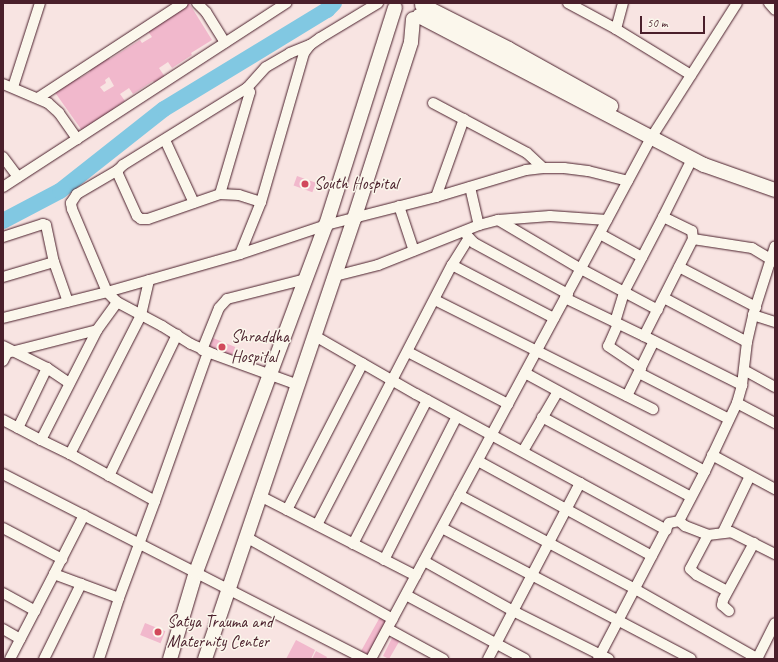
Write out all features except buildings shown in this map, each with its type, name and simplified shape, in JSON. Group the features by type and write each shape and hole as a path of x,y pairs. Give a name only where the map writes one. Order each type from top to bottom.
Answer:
{"street":[{"path":"40,3 8,85 48,104 59,114 77,139"},
{"path":"38,98 183,3"},
{"path":"197,3 206,12 224,43"},
{"path":"3,187 286,3"},
{"path":"298,385 205,351 117,302 107,292 72,209 71,203 77,194 118,170 248,88 266,67 290,53 310,45 378,3"},
{"path":"568,3 616,29 691,75"},
{"path":"616,29 623,3"},
{"path":"371,659 654,134 737,3"},
{"path":"769,3 775,10"},
{"path":"393,5 401,18 419,11 654,134 718,162 775,182"},
{"path":"170,659 196,572 326,225 393,5"},
{"path":"205,659 355,217 411,42 419,11"},
{"path":"240,254 261,202 304,53 310,45"},
{"path":"220,194 250,92 248,88"},
{"path":"433,103 527,153 543,168"},
{"path":"436,197 464,119"},
{"path":"654,134 692,159 704,165 775,190"},
{"path":"165,140 194,203"},
{"path":"3,157 18,178"},
{"path":"692,159 624,292 608,346 640,370 729,419"},
{"path":"3,318 107,292 240,254 326,225 436,197 526,170 543,168 588,171 628,181"},
{"path":"118,170 118,174 137,216 141,219 148,219 220,194 239,195 261,202"},
{"path":"470,187 479,225"},
{"path":"399,206 414,251"},
{"path":"335,276 378,265 414,251 466,235 479,225 498,220 542,216 607,220"},
{"path":"644,336 694,239 692,232 663,217"},
{"path":"498,220 581,269 658,310"},
{"path":"3,237 45,224 48,229 54,262 68,302"},
{"path":"600,234 642,257"},
{"path":"317,525 435,300 466,235"},
{"path":"466,235 482,248 616,323 742,386"},
{"path":"694,239 752,248 772,261"},
{"path":"424,561 513,611 603,657 618,620 669,523 679,520 705,471 737,403 742,386 747,342 755,311 772,261 775,246"},
{"path":"3,277 54,262"},
{"path":"452,265 554,318"},
{"path":"679,267 775,322"},
{"path":"99,659 119,598 155,501 219,308 227,299 306,279"},
{"path":"70,454 141,315 149,280"},
{"path":"664,298 747,342"},
{"path":"435,300 653,409"},
{"path":"41,440 97,330 117,302"},
{"path":"3,361 7,353 97,330"},
{"path":"109,476 178,335"},
{"path":"314,336 393,381 666,530"},
{"path":"627,396 654,341"},
{"path":"3,346 47,368 69,383"},
{"path":"408,352 508,404"},
{"path":"287,510 363,363"},
{"path":"18,428 47,368"},
{"path":"744,370 775,387"},
{"path":"525,373 705,471"},
{"path":"523,452 558,391"},
{"path":"353,544 428,400"},
{"path":"737,403 775,423"},
{"path":"384,560 457,416"},
{"path":"542,417 691,497"},
{"path":"3,420 70,454 155,501"},
{"path":"712,455 775,489"},
{"path":"478,461 652,556"},
{"path":"3,474 365,659"},
{"path":"723,532 750,476"},
{"path":"488,659 580,483"},
{"path":"459,495 635,589 757,659 774,627"},
{"path":"260,496 416,576"},
{"path":"10,659 84,515"},
{"path":"679,520 685,526 708,535 731,532 775,554"},
{"path":"3,528 62,560"},
{"path":"442,528 691,659"},
{"path":"708,535 690,569 697,575 728,591"},
{"path":"246,537 393,619"},
{"path":"729,611 722,605 754,543"},
{"path":"54,574 119,598"},
{"path":"44,659 81,584"},
{"path":"3,593 35,611"},
{"path":"406,595 525,659"},
{"path":"3,629 20,639"},
{"path":"388,629 443,659"}],"waterway":[{"path":"3,221 60,191 164,109 327,10 334,3"}],"place":[{"name":"South Hospital","path":"305,184"},
{"name":"Shraddha Hospital","path":"222,347"},
{"name":"Satya Trauma and Maternity Center","path":"158,632"}]}
